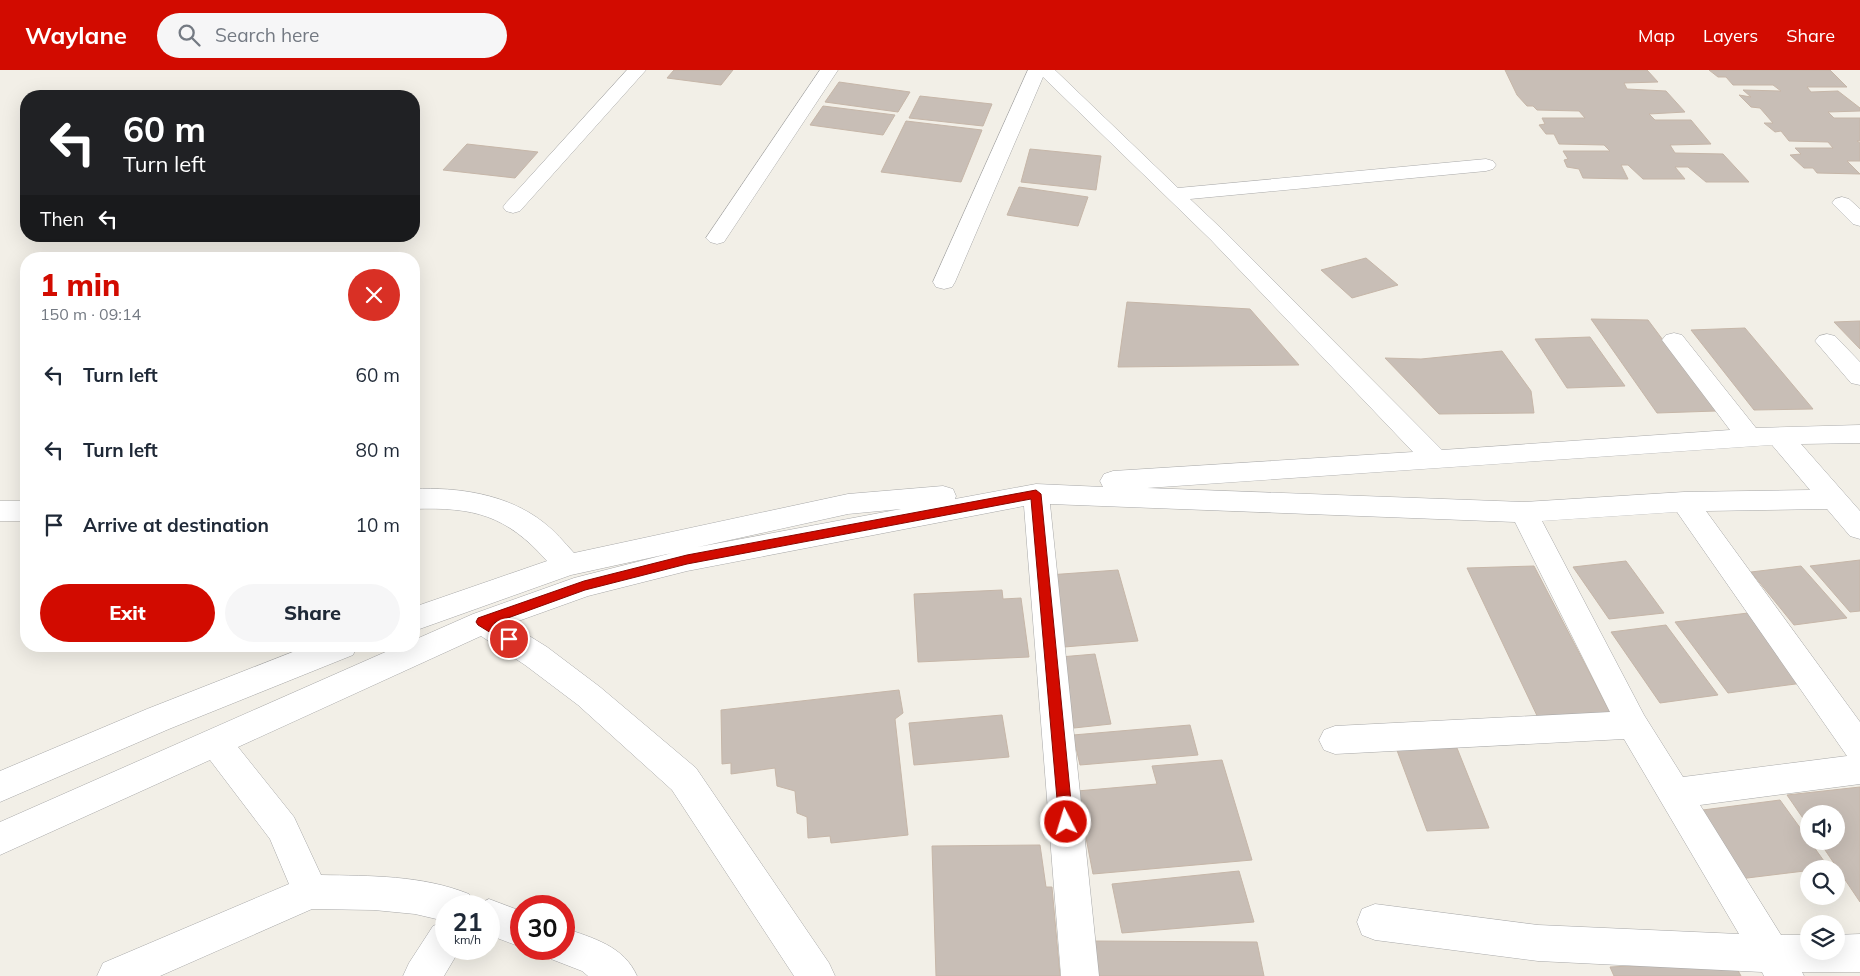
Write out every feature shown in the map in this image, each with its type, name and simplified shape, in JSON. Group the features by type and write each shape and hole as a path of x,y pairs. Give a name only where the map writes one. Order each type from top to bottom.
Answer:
{"street":[{"path":"512,207 637,70"},
{"path":"717,238 829,70"},
{"path":"944,282 1037,70"},
{"path":"1046,70 1218,236 1436,460"},
{"path":"1173,194 1486,165"},
{"path":"1842,204 1860,220"},
{"path":"1674,340 1749,437"},
{"path":"1827,341 1860,377"},
{"path":"420,617 568,565 848,504 1080,483 1749,437 1860,434"},
{"path":"1779,436 1860,529"},
{"path":"420,650 483,622 584,586 687,560 1036,494 1524,512 1684,502 1832,499"},
{"path":"1036,494 1080,976"},
{"path":"420,498 438,497 467,499 493,507 531,528 568,565"},
{"path":"1684,502 1860,748"},
{"path":"0,512 20,511"},
{"path":"1524,512 1633,725 1779,965"},
{"path":"483,622 536,656 589,696 684,779 816,976"},
{"path":"0,787 158,719 327,652"},
{"path":"0,839 416,652"},
{"path":"1335,740 1633,725"},
{"path":"215,742 282,828 311,892"},
{"path":"1673,793 1860,769"},
{"path":"116,976 311,892 374,893 415,897 435,901"},
{"path":"1375,922 1538,942 1779,965 1860,953"},
{"path":"575,950 594,957 618,976"},
{"path":"422,976 435,956"}],"building":[{"path":"674,70 733,70 721,85 667,78"},
{"path":"1505,70 1647,70 1658,82 1624,83 1627,89 1666,91 1685,112 1649,114 1655,120 1691,120 1711,144 1670,145 1675,153 1723,154 1749,182 1706,182 1688,167 1675,167 1685,179 1643,179 1628,165 1621,165 1628,179 1583,178 1579,169 1567,167 1564,160 1568,159 1563,151 1610,151 1604,145 1559,144 1554,134 1546,134 1539,125 1545,124 1542,118 1585,118 1579,111 1537,110 1533,106 1527,106 1517,95"},
{"path":"1709,70 1830,70 1847,87 1807,87 1811,92 1838,91 1860,108 1860,111 1828,112 1834,118 1860,118 1860,141 1857,141 1860,143 1860,161 1847,161 1860,174 1817,173 1813,168 1804,168 1790,155 1801,154 1795,148 1833,148 1828,142 1789,141 1781,131 1775,132 1764,123 1773,123 1760,108 1751,107 1739,95 1751,97 1743,90 1781,91 1773,85 1733,85 1726,77 1718,77"},
{"path":"839,82 910,92 898,112 825,102"},
{"path":"920,96 992,104 983,126 909,118"},
{"path":"823,106 895,115 883,135 810,125"},
{"path":"906,121 982,130 961,182 881,172"},
{"path":"467,144 538,152 515,178 443,170"},
{"path":"1030,149 1101,156 1096,190 1021,182"},
{"path":"1019,187 1088,197 1078,226 1007,215"},
{"path":"1366,258 1398,285 1352,298 1321,270"},
{"path":"1127,302 1250,309 1299,365 1118,367"},
{"path":"1591,319 1648,320 1716,411 1657,413"},
{"path":"1860,321 1860,349 1834,322"},
{"path":"1745,328 1813,409 1754,410 1691,330"},
{"path":"1590,337 1625,386 1567,388 1535,339"},
{"path":"1502,351 1531,391 1534,413 1439,414 1385,358 1421,359"},
{"path":"1860,560 1860,611 1850,612 1810,566"},
{"path":"1626,561 1664,613 1609,619 1573,567"},
{"path":"1534,566 1614,720 1540,722 1467,568"},
{"path":"1801,566 1847,618 1794,625 1751,572"},
{"path":"1118,570 1138,641 1064,647 1048,575"},
{"path":"1002,590 1003,599 1021,598 1029,657 918,662 914,594"},
{"path":"1748,613 1803,683 1728,693 1675,622"},
{"path":"1666,625 1718,695 1660,703 1611,632"},
{"path":"1095,654 1111,724 1074,728 1060,657"},
{"path":"899,690 903,713 895,719 908,835 831,843 830,836 808,838 807,817 797,813 795,791 777,786 775,768 731,774 731,763 722,764 721,710"},
{"path":"1002,715 1009,757 914,765 909,723"},
{"path":"1190,725 1198,755 1080,765 1073,735"},
{"path":"1455,743 1489,828 1427,831 1395,745"},
{"path":"1222,760 1252,860 1093,874 1077,791 1157,784 1152,766"},
{"path":"1860,787 1860,902 1845,880 1845,860 1832,860 1825,850 1845,850 1845,805 1800,805 1800,814 1787,795"},
{"path":"1780,800 1800,828 1800,850 1816,850 1823,860 1800,860 1800,872 1739,879 1695,811"},
{"path":"1040,845 1046,887 1052,887 1060,976 936,976 932,846"},
{"path":"1239,871 1254,922 1122,933 1112,884"},
{"path":"1093,941 1257,942 1264,976 1097,976"},
{"path":"1733,961 1741,976 1614,976 1610,967"}],"route":[{"path":"509,639 483,622 584,586 687,560 1036,494 1066,822"}]}
